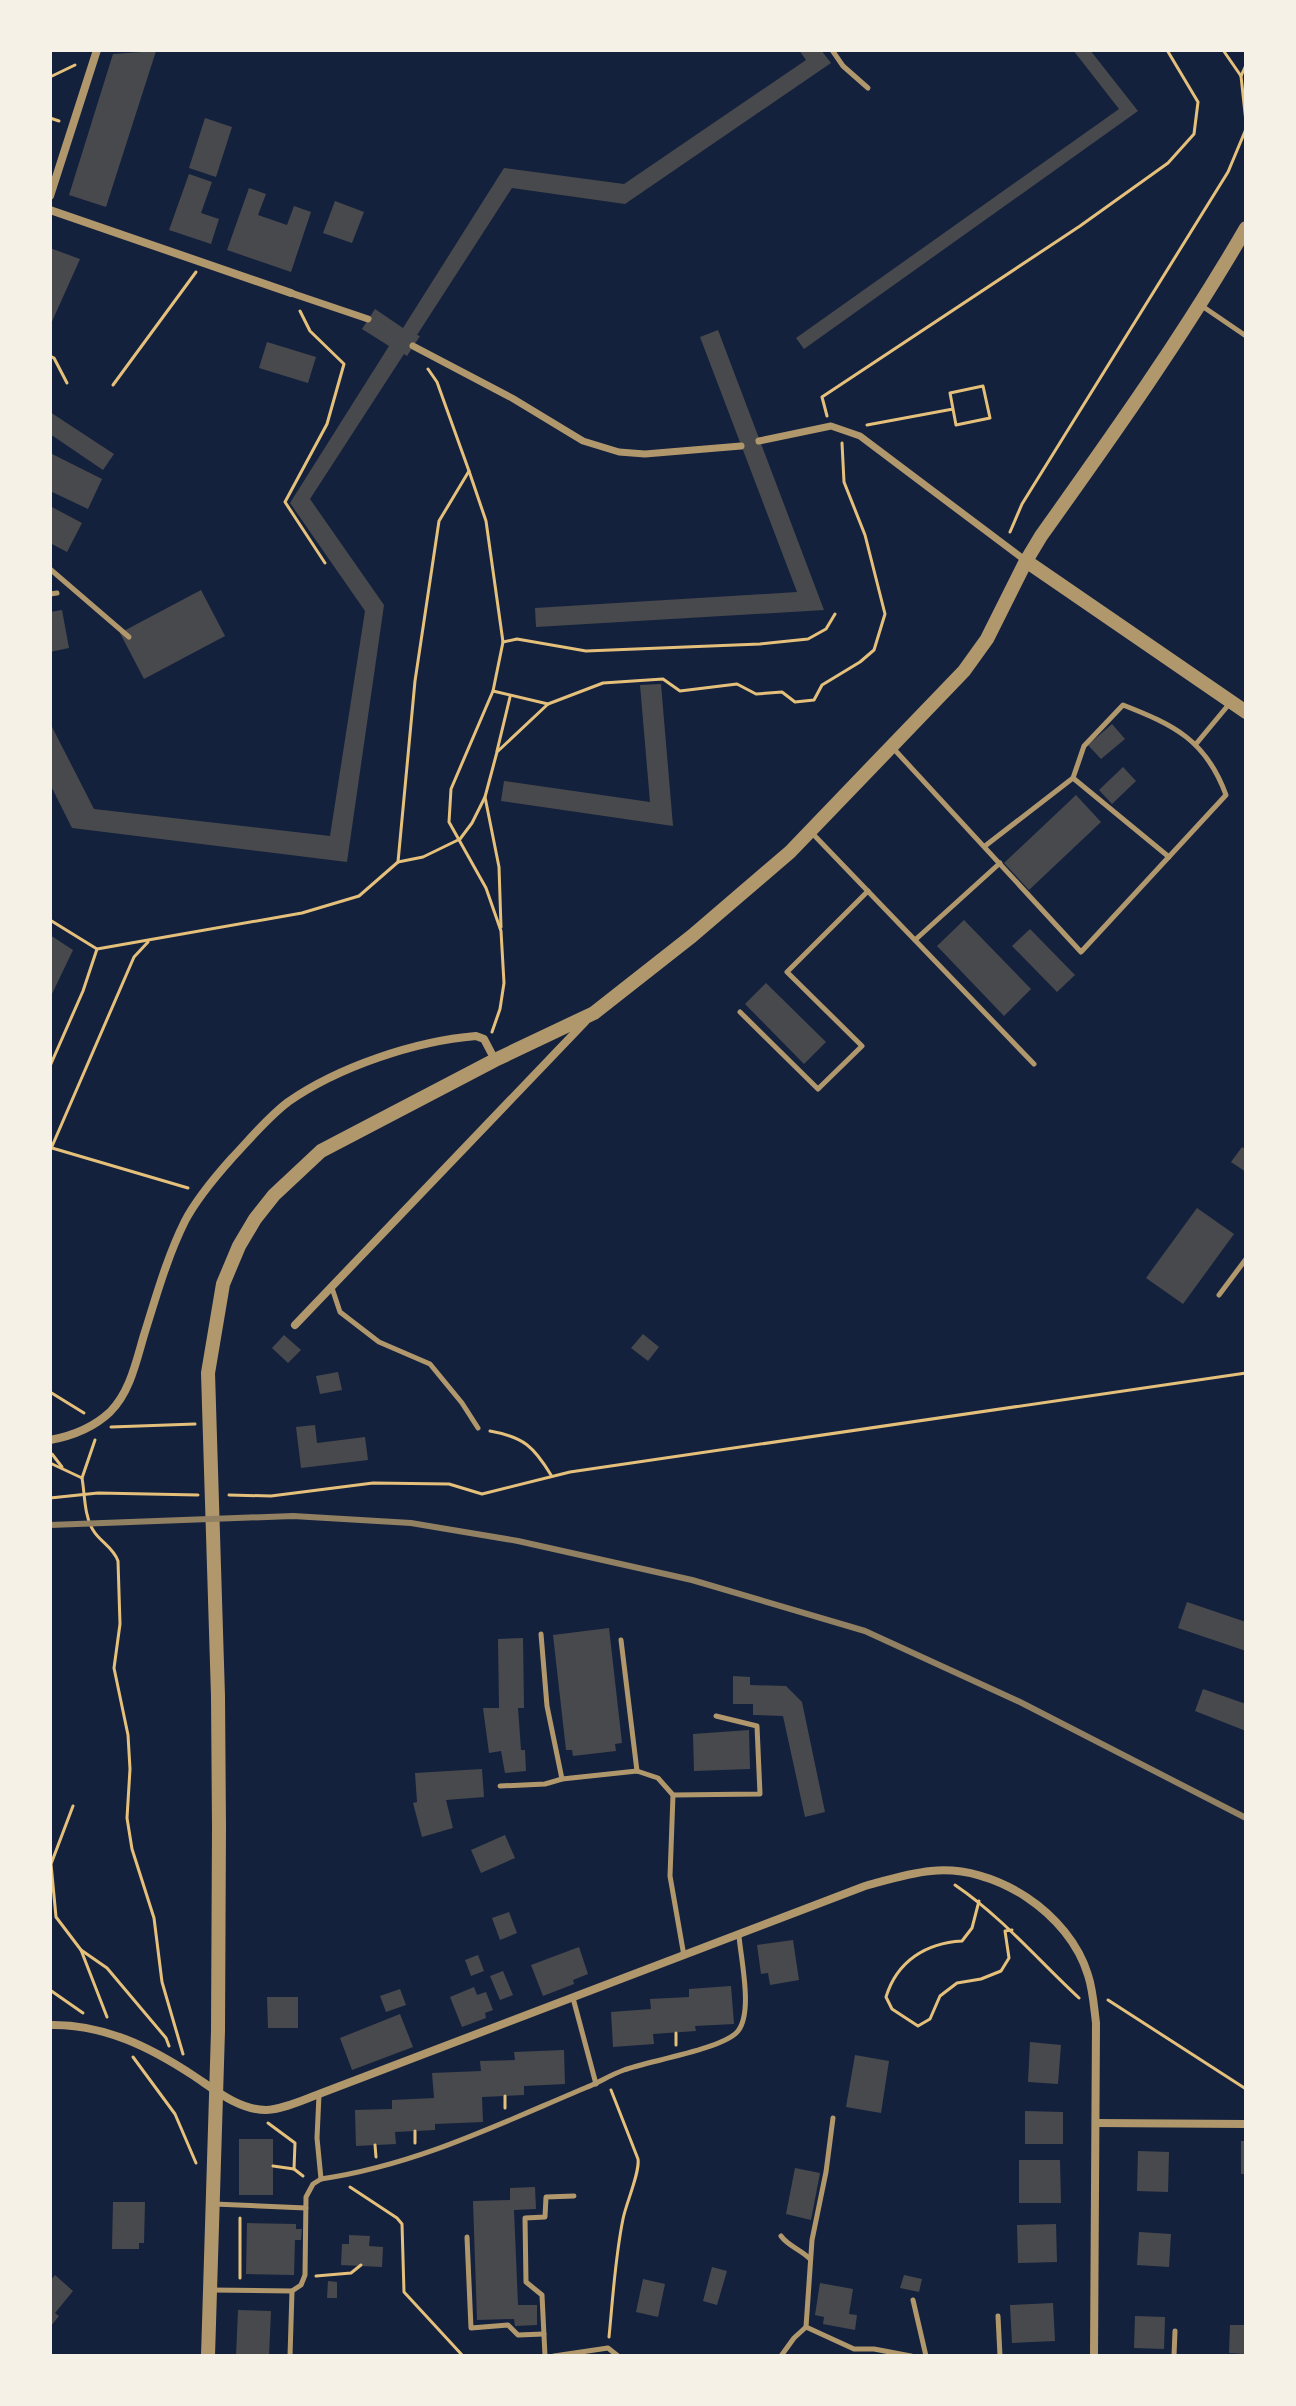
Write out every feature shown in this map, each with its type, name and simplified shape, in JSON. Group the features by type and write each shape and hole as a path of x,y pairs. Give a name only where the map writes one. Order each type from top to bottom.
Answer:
{"street":[{"path":"50,196 97,50"},
{"path":"50,210 368,319"},
{"path":"295,1325 594,1013 692,936 811,832 972,660 987,639 1026,561 1201,306 1246,228"},
{"path":"413,346 512,398 583,441 619,452 660,453 741,446"},
{"path":"759,441 831,426 860,436 1004,546 1246,712"},
{"path":"208,2356 216,2092 219,1798 208,1373 223,1284 239,1246 255,1219 274,1195 321,1151 495,1060 594,1013"},
{"path":"50,1440 96,1424 109,1412 127,1386 169,1258 187,1217 203,1193 259,1129 288,1103 310,1089 374,1060 415,1047 467,1037 484,1039 495,1060"},
{"path":"50,2025 112,2032 245,2106 257,2109 285,2106 865,1886 933,1871 982,1877 1014,1889 1036,1902 1055,1920 1088,1973 1094,2003 1096,2123 1094,2356"},
{"path":"1096,2123 1246,2124"}],"lane":[{"path":"832,50 843,66 868,88"},
{"path":"1201,306 1246,336"},
{"path":"50,569 129,637"},
{"path":"1196,745 1231,702"},
{"path":"892,747 1081,952 1226,795 1216,769 1196,745 1165,722 1123,705 1084,746 1073,778 985,846"},
{"path":"1073,778 1169,857"},
{"path":"811,832 1034,1064"},
{"path":"915,940 1000,863"},
{"path":"740,1012 818,1089 862,1046 787,972 868,891"},
{"path":"1219,1295 1246,1259"},
{"path":"331,1287 340,1312 379,1342 430,1364 478,1428"},
{"path":"541,1634 547,1706 562,1779"},
{"path":"621,1640 637,1771"},
{"path":"673,1795 760,1794 757,1726 716,1716"},
{"path":"500,1786 545,1784 562,1779 637,1771 658,1778 673,1795 670,1876 684,1956"},
{"path":"211,2290 292,2291 301,2285 305,2275 306,2197 313,2184 321,2179 387,2167 429,2153 623,2070 706,2047 736,2035 744,2021 746,2008 739,1936"},
{"path":"573,1998 596,2084"},
{"path":"319,2094 317,2138 321,2179"},
{"path":"781,2356 806,2327 810,2259 833,2118"},
{"path":"545,2356 542,2295 526,2282 525,2218 545,2217 546,2197 574,2196"},
{"path":"213,2204 306,2208"},
{"path":"781,2236 787,2244 800,2249 810,2259"},
{"path":"467,2237 471,2328 508,2325 518,2335 544,2334"},
{"path":"290,2356 292,2291"},
{"path":"913,2300 926,2356"},
{"path":"998,2316 1000,2356"},
{"path":"806,2327 854,2349 874,2349 911,2356"},
{"path":"1174,2356 1175,2331"},
{"path":"554,2356 608,2348 618,2356"},
{"path":"854,2349 857,2356"}],"path":[{"path":"831,426 822,397 1080,226 1168,163 1194,134 1198,102 1167,50"},
{"path":"1223,50 1241,76 1246,122"},
{"path":"50,77 75,65"},
{"path":"1241,76 1246,65"},
{"path":"50,118 59,121"},
{"path":"1004,546 1022,504 1228,172 1246,129"},
{"path":"113,385 203,263"},
{"path":"291,293 310,331 344,364 327,424 285,502 325,563"},
{"path":"413,346 437,382 486,521 503,642 493,691 451,789 449,822 486,888 501,931"},
{"path":"50,356 67,383"},
{"path":"983,386 990,418 956,425 953,409 950,393 983,386"},
{"path":"497,752 548,704 603,683 663,679 680,691 737,684 756,694 782,692 795,702 814,700 822,685 874,650 885,614 865,535 844,482 841,430 953,409"},
{"path":"398,862 415,681 439,521 469,471"},
{"path":"503,642 517,639 586,651 760,644 808,639 826,629 835,614"},
{"path":"493,691 548,704"},
{"path":"50,920 97,949 302,913 359,896 398,862 423,857 460,839 485,797 510,697"},
{"path":"484,1039 494,1030 504,983 499,867 485,797"},
{"path":"149,941 134,957 51,1150 203,1193"},
{"path":"50,1066 83,991 97,949"},
{"path":"217,1495 271,1496 373,1483 449,1484 482,1494 551,1475 1246,1373"},
{"path":"50,1392 80,1409 96,1424 90,1459 82,1478 87,1512 95,1533 115,1552 118,1561 120,1624 114,1668 128,1735 130,1769 127,1818 132,1849 154,1918 162,1982 182,2052 193,2075"},
{"path":"115,1428 187,1424"},
{"path":"478,1428 513,1435 536,1450 551,1475"},
{"path":"50,1451 63,1470"},
{"path":"50,1463 82,1478"},
{"path":"50,1498 84,1493 205,1495"},
{"path":"56,1917 51,1864 73,1806"},
{"path":"933,1871 979,1901 1081,1999 1094,2003"},
{"path":"979,1901 972,1928 962,1941 940,1942 920,1951 899,1968 886,1997 892,2009 918,2026 930,2019 940,1996 957,1983 981,1979 1001,1971 1009,1958 1005,1931 1012,1930"},
{"path":"50,1912 81,1950 112,2032"},
{"path":"81,1950 107,1968 166,2038 178,2067"},
{"path":"1091,1989 1246,2089"},
{"path":"50,1990 86,2015"},
{"path":"131,2055 175,2114 200,2172"},
{"path":"607,2079 638,2159 639,2169 632,2181 619,2238 608,2348"},
{"path":"257,2109 273,2128 295,2143 294,2169"},
{"path":"273,2166 294,2169 313,2184"},
{"path":"338,2176 402,2224 404,2292 463,2356"},
{"path":"240,2290 241,2222"},
{"path":"240,2260 246,2260"},
{"path":"323,2277 351,2273 361,2265"}],"building":[{"path":"799,50 821,50 831,63 625,204 512,188 417,335 420,336 407,356 404,354 310,499 384,605 347,862 72,828 50,784 50,723 94,809 330,836 365,611 290,503 389,346 362,329 375,309 403,328 504,168 624,184 806,60"},
{"path":"1073,50 1090,50 1138,111 804,349 796,338 1119,109"},
{"path":"156,51 106,207 69,195 113,54"},
{"path":"205,118 232,127 216,177 189,168"},
{"path":"189,174 212,182 201,213 219,219 211,244 169,230"},
{"path":"249,188 266,194 258,215 287,225 294,206 311,212 291,272 227,250"},
{"path":"335,201 364,212 352,243 323,233"},
{"path":"50,248 80,259 50,326"},
{"path":"718,330 824,610 536,627 535,608 797,592 700,337"},
{"path":"267,342 316,357 308,383 259,368"},
{"path":"50,412 114,454 103,470 50,434"},
{"path":"50,453 102,479 88,509 50,491"},
{"path":"50,506 82,523 67,552 50,543"},
{"path":"201,590 225,636 144,679 120,633"},
{"path":"62,610 69,648 50,652 50,612"},
{"path":"661,684 673,826 501,801 504,781 650,802 640,685"},
{"path":"1112,724 1125,739 1101,759 1088,745"},
{"path":"1123,767 1136,781 1112,804 1099,790"},
{"path":"1076,795 1101,822 1029,890 1004,863"},
{"path":"964,920 1031,989 1004,1016 937,946"},
{"path":"1030,929 1075,975 1057,992 1012,946"},
{"path":"50,935 73,950 50,998"},
{"path":"766,983 826,1042 804,1064 745,1004"},
{"path":"1242,1147 1246,1150 1246,1172 1231,1162"},
{"path":"1197,1208 1234,1234 1183,1304 1146,1278"},
{"path":"643,1334 659,1347 648,1361 631,1348"},
{"path":"284,1335 301,1350 288,1363 272,1348"},
{"path":"338,1372 342,1390 320,1394 316,1376"},
{"path":"315,1425 317,1443 365,1437 368,1460 301,1468 296,1427"},
{"path":"1187,1602 1246,1622 1246,1651 1178,1628"},
{"path":"609,1628 622,1743 615,1744 616,1751 573,1756 572,1750 566,1750 553,1635"},
{"path":"523,1638 524,1708 518,1708 526,1771 505,1773 501,1751 489,1753 483,1708 499,1708 498,1639"},
{"path":"733,1676 750,1677 750,1685 786,1686 802,1702 825,1812 805,1817 783,1716 753,1715 753,1704 733,1704"},
{"path":"1203,1689 1246,1704 1246,1731 1195,1711"},
{"path":"749,1730 750,1769 694,1771 693,1734"},
{"path":"482,1769 484,1797 446,1800 453,1828 422,1837 413,1803 417,1802 415,1773"},
{"path":"505,1835 515,1858 481,1873 471,1850"},
{"path":"509,1912 517,1933 500,1940 492,1918"},
{"path":"793,1940 799,1980 770,1985 768,1973 761,1974 757,1945"},
{"path":"579,1947 588,1974 573,1980 574,1984 543,1996 531,1965"},
{"path":"478,1955 484,1971 471,1976 465,1960"},
{"path":"503,1971 513,1995 500,2000 490,1976"},
{"path":"731,1986 734,2024 695,2026 696,2031 653,2034 654,2044 613,2047 611,2012 651,2009 650,1999 689,1997 689,1989"},
{"path":"474,1987 477,1995 486,1992 493,2010 485,2013 486,2018 462,2027 450,1997"},
{"path":"400,1989 406,2005 386,2012 380,1996"},
{"path":"267,1997 298,1997 298,2028 268,2028"},
{"path":"400,2014 413,2047 352,2070 340,2038"},
{"path":"1030,2042 1061,2045 1058,2084 1028,2082"},
{"path":"564,2050 565,2084 524,2086 524,2095 482,2097 483,2122 435,2124 435,2130 395,2132 396,2144 356,2146 355,2110 392,2109 392,2100 434,2098 432,2073 481,2071 480,2061 515,2060 514,2052"},
{"path":"855,2055 889,2061 881,2113 846,2107"},
{"path":"1025,2111 1063,2112 1063,2144 1025,2144"},
{"path":"239,2139 273,2139 273,2195 239,2195"},
{"path":"1241,2141 1246,2141 1246,2174 1241,2174"},
{"path":"1138,2151 1169,2152 1168,2192 1137,2191"},
{"path":"1019,2160 1060,2160 1061,2203 1019,2203"},
{"path":"795,2168 820,2173 811,2220 786,2214"},
{"path":"535,2187 536,2209 514,2210 518,2305 537,2305 537,2325 515,2326 514,2319 477,2320 473,2201 510,2200 510,2188"},
{"path":"113,2202 145,2202 144,2243 139,2243 139,2249 112,2249"},
{"path":"247,2223 296,2224 296,2229 302,2229 301,2240 295,2240 294,2275 246,2274"},
{"path":"1056,2224 1057,2262 1018,2263 1017,2225"},
{"path":"1139,2232 1171,2234 1169,2267 1137,2265"},
{"path":"349,2235 370,2236 369,2246 383,2247 382,2267 341,2265 342,2244 349,2244"},
{"path":"712,2267 727,2271 717,2305 703,2301"},
{"path":"55,2275 73,2291 55,2313 59,2316 50,2327 50,2281"},
{"path":"904,2275 922,2279 919,2292 900,2288"},
{"path":"643,2279 665,2284 658,2317 636,2312"},
{"path":"328,2281 337,2282 337,2298 327,2298"},
{"path":"820,2283 853,2289 849,2314 857,2315 855,2330 823,2324 824,2317 815,2315"},
{"path":"1053,2303 1055,2341 1012,2343 1010,2305"},
{"path":"238,2310 271,2311 269,2356 236,2356"},
{"path":"1135,2316 1165,2317 1164,2349 1134,2348"},
{"path":"1230,2325 1246,2325 1246,2354 1229,2353"}],"railway":[{"path":"50,1525 293,1516 411,1523 518,1541 692,1580 865,1631 1020,1702 1246,1818"}]}
